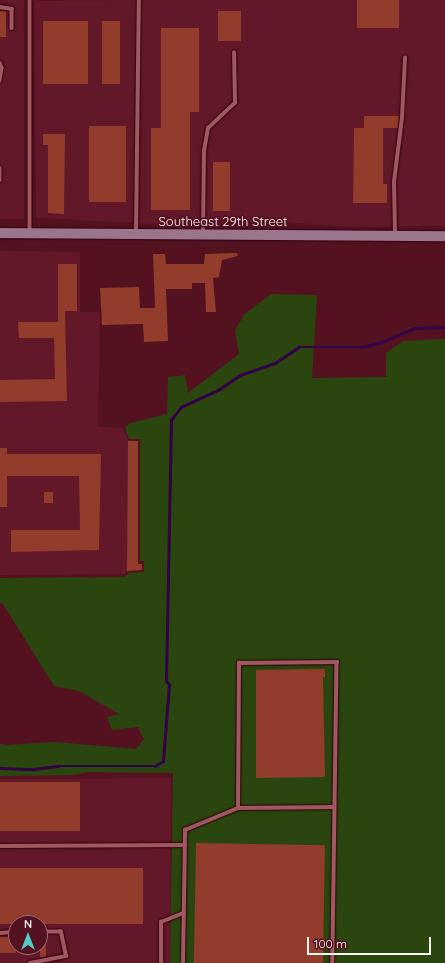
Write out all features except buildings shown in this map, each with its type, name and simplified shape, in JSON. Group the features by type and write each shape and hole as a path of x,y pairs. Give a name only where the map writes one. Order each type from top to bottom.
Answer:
{"main road":[{"name":"Southeast 29th Street","path":"0,233 445,236"}],"lane":[{"path":"30,0 30,233"},
{"path":"136,233 139,0"},
{"path":"0,7 12,9 12,28"},
{"path":"203,234 204,152 208,128 235,103 234,53"},
{"path":"395,235 394,182 402,118 405,58"},
{"path":"0,63 2,68 0,81"},
{"path":"0,168 0,180"},
{"path":"238,808 239,663 337,662 333,963"},
{"path":"183,963 186,828 238,808 334,807"},
{"path":"0,846 185,845"},
{"path":"161,963 161,922 183,913"},
{"path":"30,963 66,956 61,932 48,932"}],"shaded area":[{"path":"0,0 24,0 24,219 0,219"},
{"path":"445,0 445,226 349,227 272,221 160,224 36,218 34,1"},
{"path":"0,251 80,252 80,312 100,312 98,427 123,428 128,440 138,441 138,564 142,564 142,570 127,571 124,574 0,575"},
{"path":"171,778 170,963 0,963 0,779"}],"green space":[{"path":"271,294 317,295 312,378 386,377 386,353 403,341 445,339 445,963 170,963 173,773 90,772 72,775 0,776 0,744 7,745 54,742 136,749 144,739 138,727 112,730 107,717 119,714 79,691 54,686 3,604 0,603 0,578 125,577 129,573 144,572 144,561 140,561 140,439 129,439 125,427 130,423 167,414 168,377 185,375 188,393 239,354 235,330 245,314"}],"waterway":[{"path":"0,768 34,769 58,766 155,766 163,761 169,685 166,681 171,420 181,407 218,390 240,375 275,363 299,347 361,347 382,342 415,328 445,327"}]}
